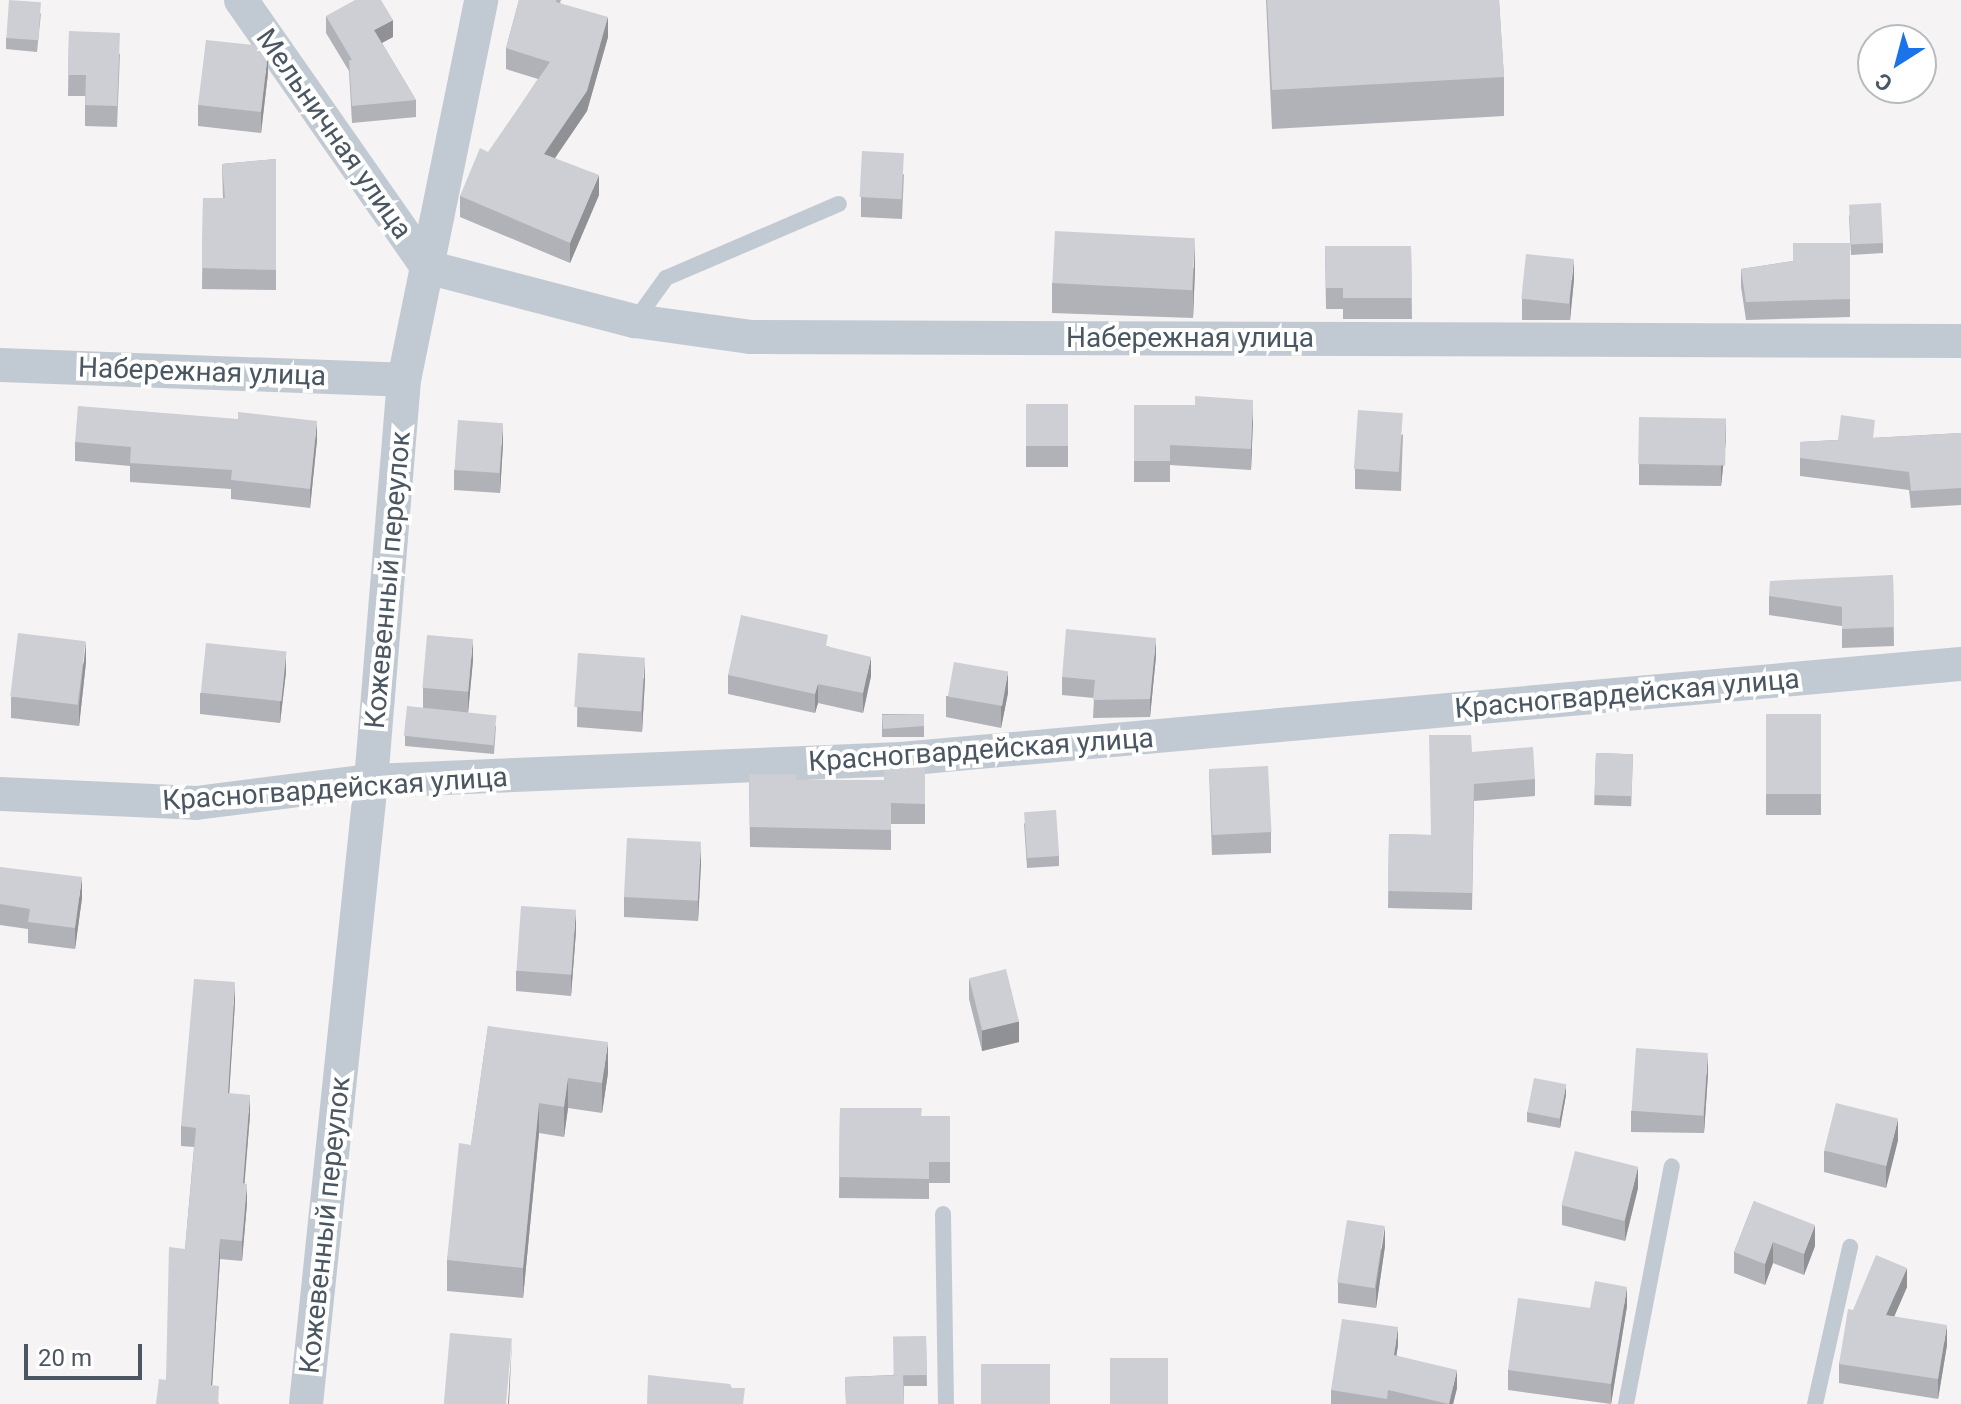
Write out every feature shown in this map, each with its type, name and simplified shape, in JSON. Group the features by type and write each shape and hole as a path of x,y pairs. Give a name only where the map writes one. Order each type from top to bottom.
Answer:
{"street":[{"name":"Мельничная улица","path":"241,0 427,267"},
{"name":"Кожевенный переулок","path":"306,1404 371,781 404,380 481,0"},
{"name":"Набережная улица","path":"427,267 635,321 750,337 1961,341"},
{"name":"Набережная улица","path":"0,365 404,380"},
{"name":"Красногвардейская улица","path":"0,794 196,803 371,781 901,759 1961,664"}],"lane":[{"path":"635,321 666,278 839,204"},
{"path":"1626,1404 1672,1166"},
{"path":"943,1214 946,1404"},
{"path":"1815,1404 1850,1247"}],"building":[{"path":"9,0 41,2 38,40 6,38"},
{"path":"355,0 381,0 393,20 374,30 416,100 352,106 349,60 352,60 326,16"},
{"path":"519,0 556,0 608,17 587,91 544,154 599,175 570,243 460,196 480,148 488,152 550,62 506,48"},
{"path":"1267,0 1499,0 1504,77 1272,90"},
{"path":"69,31 120,33 117,106 85,105 86,75 68,75"},
{"path":"206,40 263,46 268,52 261,112 198,105"},
{"path":"862,151 904,153 902,199 860,197"},
{"path":"276,159 276,270 202,268 203,198 225,198 222,164"},
{"path":"1881,203 1883,243 1851,245 1849,205"},
{"path":"1055,231 1195,238 1192,290 1052,283"},
{"path":"1793,243 1850,243 1850,299 1746,302 1741,269 1793,261"},
{"path":"1325,246 1411,246 1412,298 1343,298 1343,288 1326,288"},
{"path":"1526,254 1574,259 1569,304 1521,299"},
{"path":"1195,396 1253,400 1251,449 1170,445 1170,461 1134,461 1134,405 1195,405"},
{"path":"1026,404 1068,404 1068,446 1026,446"},
{"path":"78,406 238,419 238,412 317,421 310,489 231,480 232,470 130,463 131,447 75,442"},
{"path":"1358,410 1403,413 1399,472 1354,469"},
{"path":"1841,415 1875,420 1873,438 1961,433 1961,488 1911,491 1909,472 1800,458 1800,442 1838,440"},
{"path":"1639,417 1726,419 1725,466 1638,464"},
{"path":"458,420 503,423 499,473 455,470"},
{"path":"1893,575 1894,627 1842,629 1842,607 1769,596 1770,581"},
{"path":"741,615 828,635 826,646 871,657 863,693 818,684 815,694 728,675"},
{"path":"1066,629 1156,638 1150,699 1093,700 1095,680 1062,677"},
{"path":"18,633 85,641 78,705 10,697"},
{"path":"427,635 473,639 468,692 422,688"},
{"path":"206,643 287,651 281,701 201,693"},
{"path":"578,653 645,658 641,712 574,707"},
{"path":"954,662 1008,672 1002,706 948,696"},
{"path":"407,706 497,715 493,745 404,736"},
{"path":"924,714 924,726 883,729 882,715"},
{"path":"1766,714 1821,714 1821,794 1766,794"},
{"path":"1429,735 1471,735 1472,752 1533,747 1535,779 1474,784 1472,893 1388,891 1389,834 1431,835"},
{"path":"1596,753 1633,754 1632,796 1595,795"},
{"path":"925,756 925,804 891,803 891,830 750,827 749,774 796,774 796,780 884,780 884,759"},
{"path":"1268,766 1271,832 1213,835 1209,769"},
{"path":"1056,810 1059,856 1027,858 1024,812"},
{"path":"627,838 701,842 698,901 624,897"},
{"path":"0,867 82,877 75,928 28,922 30,909 0,904"},
{"path":"521,906 576,910 571,975 516,971"},
{"path":"1006,969 1019,1021 982,1031 969,978"},
{"path":"194,979 235,982 228,1093 250,1095 242,1241 220,1239 211,1385 219,1386 218,1404 156,1404 159,1379 166,1380 169,1247 185,1249 196,1128 181,1126"},
{"path":"488,1026 608,1042 602,1083 568,1078 564,1107 539,1103 523,1268 447,1260 459,1143 471,1145"},
{"path":"1636,1048 1708,1053 1703,1116 1632,1111"},
{"path":"1534,1078 1566,1084 1560,1119 1527,1112"},
{"path":"1836,1103 1898,1118 1886,1166 1824,1151"},
{"path":"840,1108 922,1108 921,1116 950,1116 950,1162 929,1162 929,1179 839,1177"},
{"path":"1575,1151 1638,1167 1625,1221 1561,1205"},
{"path":"1754,1201 1815,1225 1804,1254 1773,1242 1765,1264 1734,1252"},
{"path":"1347,1220 1385,1226 1375,1288 1337,1282"},
{"path":"1876,1255 1907,1268 1886,1315 1947,1325 1938,1379 1839,1364 1848,1309 1853,1310"},
{"path":"1595,1281 1627,1287 1611,1384 1508,1370 1518,1298 1590,1308"},
{"path":"1342,1319 1398,1327 1394,1355 1457,1370 1449,1404 1388,1390 1387,1399 1331,1390"},
{"path":"450,1333 512,1338 506,1404 444,1404"},
{"path":"926,1336 927,1375 894,1376 893,1337"},
{"path":"1110,1358 1168,1358 1168,1404 1110,1404"},
{"path":"981,1364 1050,1364 1050,1404 981,1404"},
{"path":"648,1375 745,1388 743,1404 647,1404"},
{"path":"903,1375 904,1404 846,1404 845,1377"}]}
